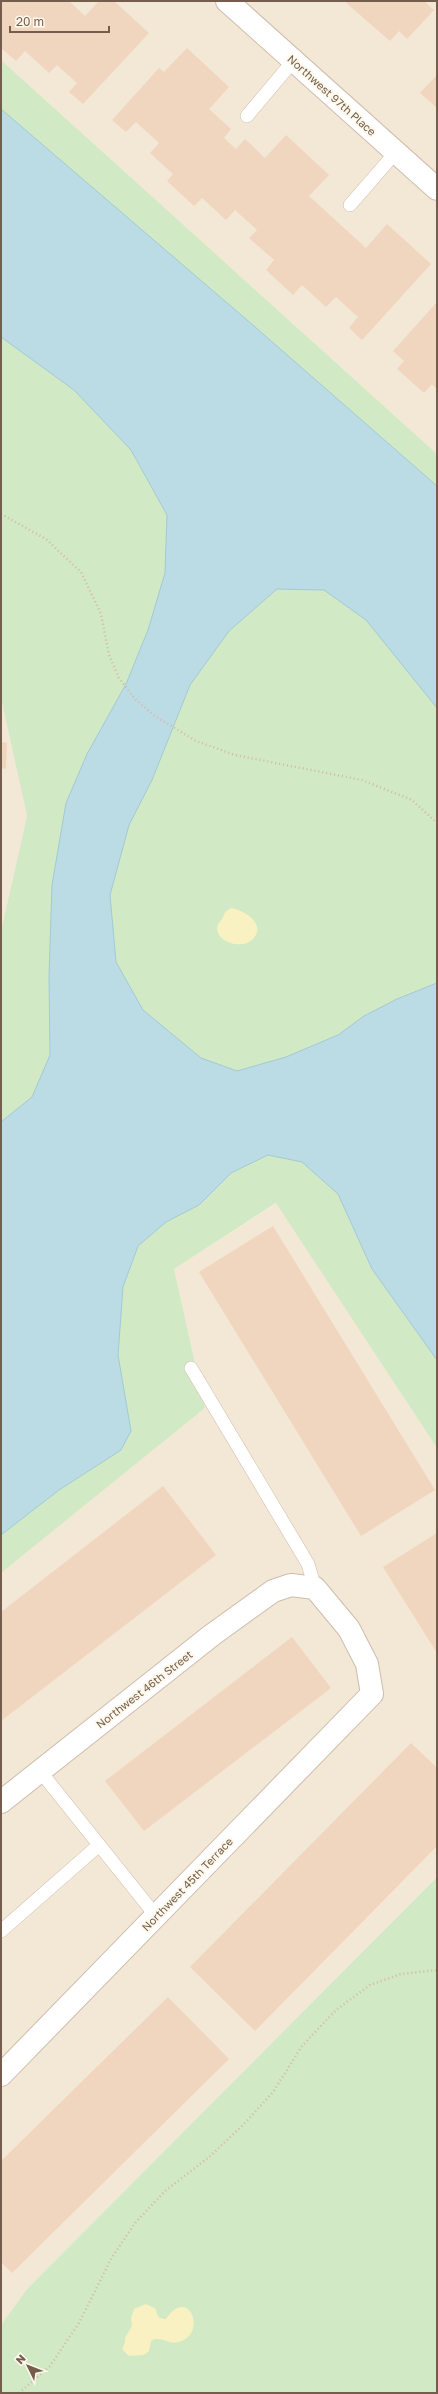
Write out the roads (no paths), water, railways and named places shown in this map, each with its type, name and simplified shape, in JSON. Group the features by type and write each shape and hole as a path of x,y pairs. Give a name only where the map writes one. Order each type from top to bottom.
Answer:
{"street":[{"name":"Northwest 97th Place","path":"230,2 437,189"},
{"name":"Northwest 46th Street","path":"1,1802 212,1635 273,1591 291,1585 315,1588"},
{"name":"Northwest 45th Terrace","path":"1,2075 372,1694 367,1664 349,1629 315,1588"}],"lane":[{"path":"247,116 294,60"},
{"path":"350,206 396,152"},
{"path":"190,1368 308,1564 315,1588"},
{"path":"40,1771 156,1916"},
{"path":"1,1931 99,1845"}],"water":[{"path":"1,109 254,326 437,486 437,708 366,620 324,590 277,589 229,631 190,685 152,780 129,825 110,895 116,962 143,1010 201,1058 237,1071 286,1057 338,1035 364,1016 397,999 437,983 437,1360 372,1269 338,1194 302,1162 268,1155 231,1173 199,1205 166,1222 138,1246 123,1287 118,1355 131,1431 121,1450 59,1490 1,1535 1,1122 32,1097 50,1055 49,976 52,885 66,803 87,754 126,684 148,630 165,573 167,515 131,450 74,390 1,337"}]}
